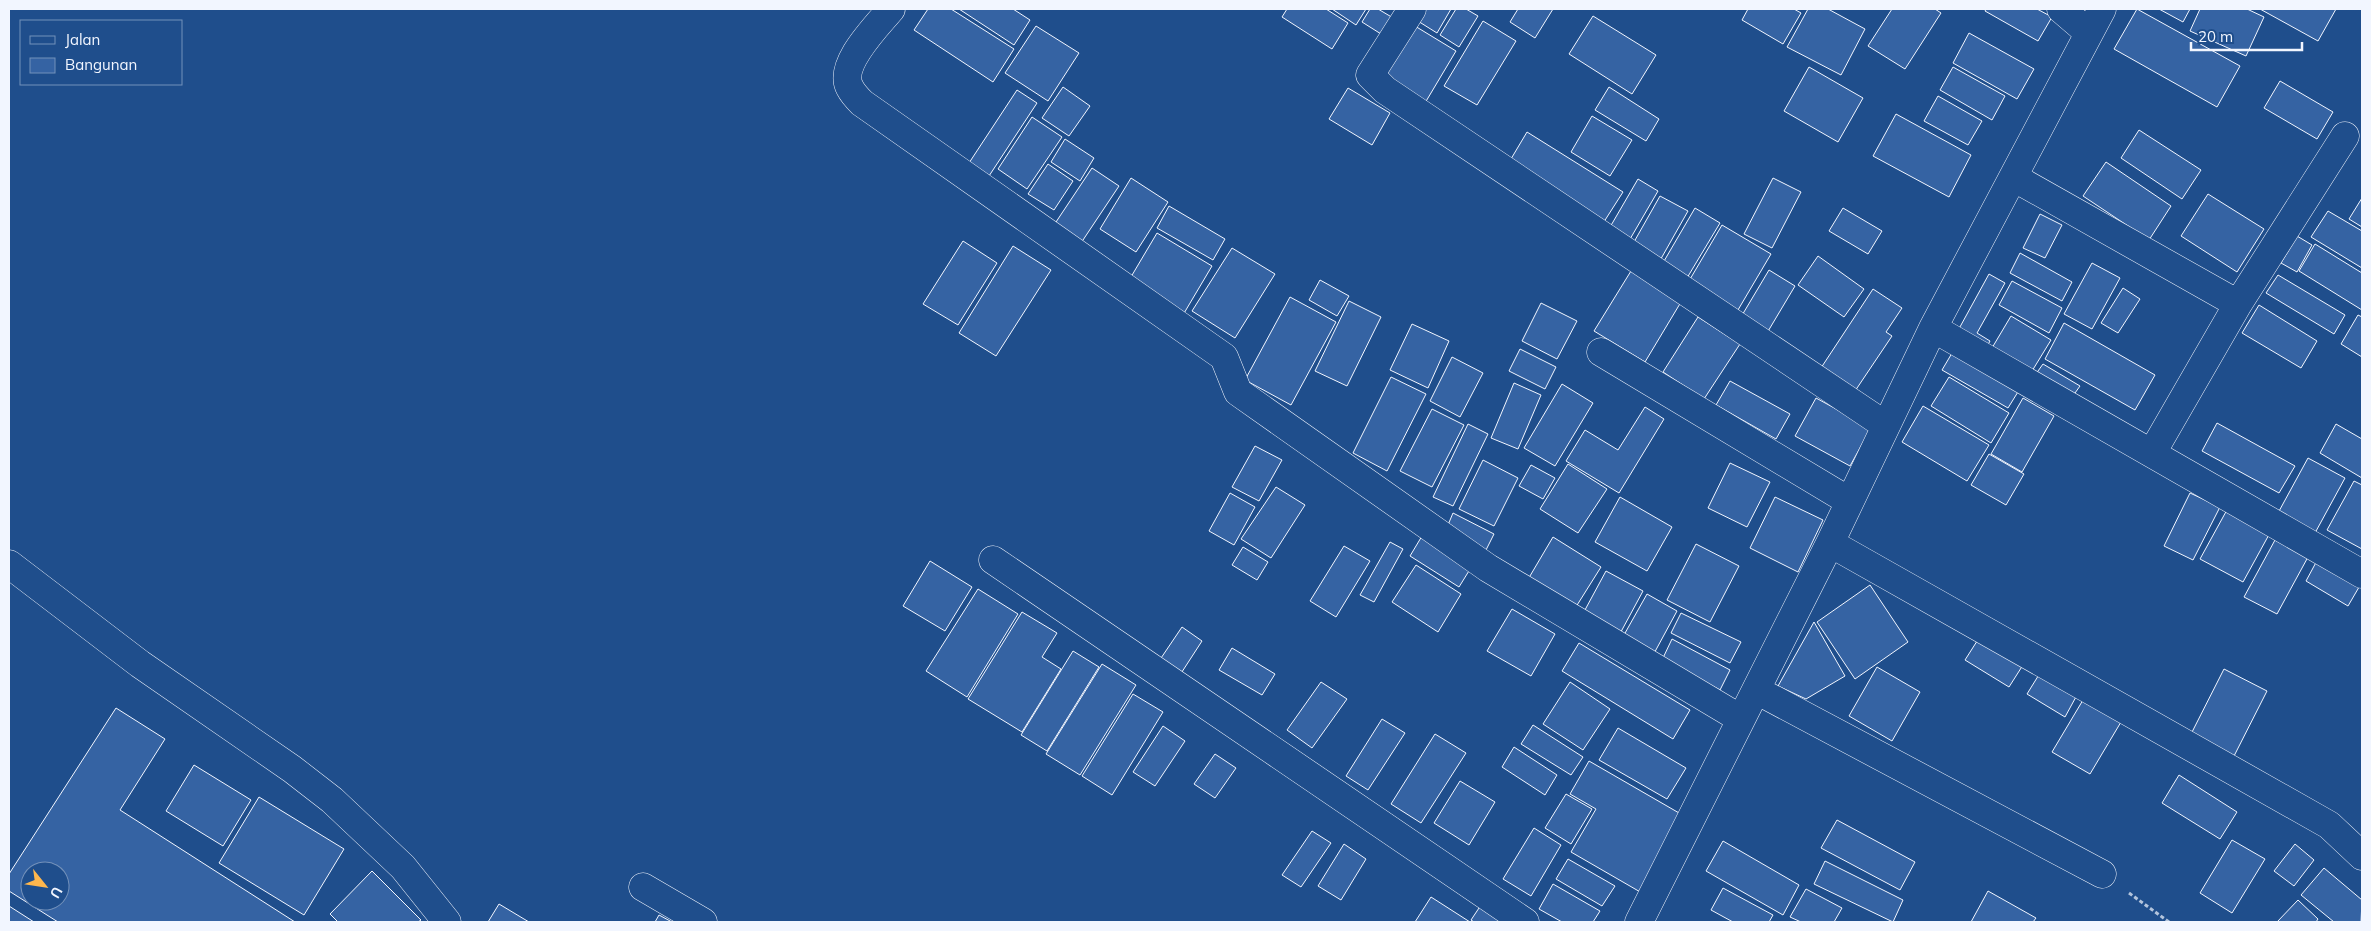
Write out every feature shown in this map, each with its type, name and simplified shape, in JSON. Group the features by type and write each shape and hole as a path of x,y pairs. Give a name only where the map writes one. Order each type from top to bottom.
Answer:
{"street":[{"path":"891,9 853,56 848,71 849,87 862,103 1224,357 1238,392 1488,568 1741,719"},
{"path":"1412,9 1370,75 1385,90 1885,425"},
{"path":"2061,9 2089,33"},
{"path":"1639,922 1830,543 1933,328 2102,9"},
{"path":"2152,453 2238,304 2345,136"},
{"path":"2013,177 2238,304"},
{"path":"1933,328 2362,574"},
{"path":"1601,352 1850,501"},
{"path":"1830,543 2329,825 2362,856"},
{"path":"993,560 1525,922"},
{"path":"9,564 140,664 292,769 332,800 403,867 447,922"},
{"path":"1756,690 2102,874"},
{"path":"643,887 703,922"}],"path":[{"path":"2102,874 2169,922"}],"building":[{"path":"928,9 951,9 1014,49 993,82 914,30"},
{"path":"959,9 1013,9 1030,20 1014,45"},
{"path":"1287,9 1326,9 1348,23 1332,49 1282,17"},
{"path":"1332,9 1366,9 1356,25"},
{"path":"1370,9 1378,9 1400,22 1389,39 1362,22"},
{"path":"1418,9 1451,9 1437,33 1413,18"},
{"path":"1456,9 1466,9 1478,16 1459,47 1440,35"},
{"path":"1518,9 1553,9 1535,38 1510,22"},
{"path":"1748,9 1794,9 1801,13 1783,44 1742,20"},
{"path":"1808,9 1828,9 1865,29 1841,75 1787,47"},
{"path":"1892,9 1935,9 1941,13 1905,69 1868,46"},
{"path":"1986,9 2037,9 2052,17 2038,41 1985,11"},
{"path":"2137,9 2240,66 2217,107 2114,49"},
{"path":"2159,9 2190,9 2183,22"},
{"path":"2200,9 2247,9 2264,17 2246,56 2190,31"},
{"path":"2260,9 2336,9 2318,41"},
{"path":"1593,16 1656,55 1632,94 1569,54"},
{"path":"1483,21 1516,41 1477,105 1444,86"},
{"path":"1410,23 1456,51 1425,103 1379,75"},
{"path":"1036,26 1079,53 1048,101 1005,73"},
{"path":"1969,33 2034,69 2017,99 1953,63"},
{"path":"1809,67 1863,98 1838,142 1784,111"},
{"path":"1953,67 2005,96 1992,120 1940,90"},
{"path":"2280,81 2333,112 2317,139 2264,108"},
{"path":"1063,87 1090,106 1069,136 1042,118"},
{"path":"1609,87 1659,119 1646,141 1595,110"},
{"path":"1348,88 1390,113 1372,145 1329,119"},
{"path":"1017,90 1037,103 989,176 969,163"},
{"path":"1938,96 1982,121 1968,145 1924,121"},
{"path":"1896,114 1971,155 1949,197 1873,156"},
{"path":"1592,116 1632,140 1610,176 1571,152"},
{"path":"1032,117 1062,137 1027,189 998,169"},
{"path":"2139,130 2201,170 2182,199 2121,158"},
{"path":"1527,132 1623,192 1600,228 1505,169"},
{"path":"1065,139 1094,158 1080,181 1051,162"},
{"path":"2106,162 2171,206 2149,240 2083,196"},
{"path":"1048,164 1073,181 1054,210 1028,194"},
{"path":"1092,168 1119,186 1081,243 1054,225"},
{"path":"1131,178 1168,202 1136,252 1100,229"},
{"path":"1773,178 1801,192 1772,248 1744,234"},
{"path":"1638,179 1658,191 1626,246 1606,234"},
{"path":"2208,194 2264,229 2237,272 2181,236"},
{"path":"1660,196 1688,211 1658,264 1630,249"},
{"path":"2362,198 2362,227 2349,219"},
{"path":"1169,206 1225,239 1213,260 1157,228"},
{"path":"1695,208 1720,223 1684,283 1660,268"},
{"path":"1843,208 1882,231 1868,254 1829,231"},
{"path":"2328,211 2362,231 2362,268 2311,237"},
{"path":"2040,214 2062,225 2045,258 2023,248"},
{"path":"1722,225 1771,254 1735,315 1686,286"},
{"path":"1157,233 1212,266 1180,320 1125,287"},
{"path":"2297,236 2312,245 2297,272 2281,263"},
{"path":"963,241 997,263 958,325 923,304"},
{"path":"2315,244 2362,273 2362,310 2299,271"},
{"path":"1013,246 1051,270 996,356 959,333"},
{"path":"1232,248 1275,274 1235,338 1192,311"},
{"path":"2020,253 2072,282 2062,301 2010,273"},
{"path":"1818,256 1864,289 1844,317 1798,285"},
{"path":"2092,263 2120,278 2092,329 2064,314"},
{"path":"1769,270 1795,286 1764,338 1738,322"},
{"path":"1631,271 1681,302 1645,362 1594,331"},
{"path":"1989,274 2005,283 1977,333 1990,341 1984,352 1955,336"},
{"path":"2278,275 2345,315 2334,334 2266,293"},
{"path":"1320,280 1349,296 1337,316 1309,300"},
{"path":"2012,281 2062,308 2049,333 1999,305"},
{"path":"2123,288 2140,299 2118,333 2101,323"},
{"path":"1873,289 1902,308 1886,332 1892,336 1851,397 1817,374"},
{"path":"1290,297 1336,322 1291,405 1245,380"},
{"path":"1349,301 1381,317 1347,386 1315,371"},
{"path":"1541,303 1577,321 1557,359 1522,341"},
{"path":"2259,305 2317,341 2301,368 2242,333"},
{"path":"2358,315 2362,317 2362,357 2341,344"},
{"path":"2011,316 2051,340 2029,376 1989,353"},
{"path":"1698,317 1740,344 1704,399 1663,372"},
{"path":"2064,323 2155,375 2135,410 2045,359"},
{"path":"1412,324 1449,341 1428,388 1390,370"},
{"path":"1955,348 2021,387 2008,408 1942,370"},
{"path":"1520,349 1556,367 1545,389 1509,371"},
{"path":"1452,357 1483,373 1460,417 1430,401"},
{"path":"2043,364 2080,386 2070,400 2033,378"},
{"path":"1391,377 1426,394 1387,471 1353,453"},
{"path":"1949,377 2009,413 1991,443 1931,406"},
{"path":"1730,381 1790,414 1776,439 1716,405"},
{"path":"1514,383 1541,395 1518,449 1491,438"},
{"path":"1562,384 1593,403 1555,466 1524,448"},
{"path":"1816,398 1871,428 1850,466 1795,436"},
{"path":"2023,398 2054,416 2022,472 1991,454"},
{"path":"1923,406 1989,445 1967,481 1902,442"},
{"path":"1645,407 1664,419 1619,493 1566,461 1585,430 1618,450"},
{"path":"1432,409 1464,425 1432,487 1400,471"},
{"path":"2217,423 2295,466 2279,493 2202,451"},
{"path":"1468,424 1488,434 1453,506 1433,497"},
{"path":"2336,424 2362,439 2362,478 2320,453"},
{"path":"1255,446 1282,460 1259,501 1232,487"},
{"path":"1989,454 2024,474 2006,505 1971,485"},
{"path":"2308,458 2345,478 2315,533 2278,513"},
{"path":"1483,460 1518,478 1494,526 1459,509"},
{"path":"1730,463 1770,482 1747,527 1708,508"},
{"path":"1568,464 1607,489 1578,533 1540,509"},
{"path":"1531,465 1555,478 1543,499 1519,486"},
{"path":"2354,481 2362,485 2362,549 2327,530"},
{"path":"1276,487 1305,505 1271,558 1241,539"},
{"path":"1230,493 1255,507 1234,545 1209,531"},
{"path":"2190,493 2220,507 2193,560 2164,546"},
{"path":"1620,497 1672,527 1647,571 1595,542"},
{"path":"1775,497 1823,520 1798,572 1750,548"},
{"path":"2228,508 2271,531 2243,582 2200,559"},
{"path":"1453,513 1494,534 1485,552 1445,532"},
{"path":"1422,536 1472,566 1459,587 1410,556"},
{"path":"1553,537 1601,567 1574,610 1527,581"},
{"path":"2275,540 2308,557 2277,614 2244,597"},
{"path":"1390,542 1403,549 1374,602 1360,595"},
{"path":"1696,544 1739,566 1710,622 1667,600"},
{"path":"1344,546 1370,561 1336,617 1310,601"},
{"path":"1243,547 1268,562 1257,580 1232,565"},
{"path":"2320,555 2362,582 2348,606 2306,581"},
{"path":"930,561 972,587 945,631 903,606"},
{"path":"1416,565 1461,594 1438,632 1392,602"},
{"path":"1606,571 1643,591 1616,641 1579,621"},
{"path":"1870,585 1908,642 1855,679 1817,622"},
{"path":"978,589 1018,614 967,697 926,671"},
{"path":"1647,594 1677,611 1651,659 1620,642"},
{"path":"1512,609 1555,634 1531,676 1487,651"},
{"path":"1022,612 1057,633 1042,657 1061,669 1022,732 968,699"},
{"path":"1681,613 1741,642 1730,663 1671,633"},
{"path":"1814,622 1845,676 1806,699 1778,686"},
{"path":"1182,627 1202,641 1178,678 1157,664"},
{"path":"1979,638 2023,665 2009,687 1965,660"},
{"path":"1672,639 1730,670 1720,690 1662,660"},
{"path":"1579,643 1690,710 1673,739 1562,671"},
{"path":"1232,648 1275,674 1262,695 1219,670"},
{"path":"1073,651 1099,667 1047,751 1021,735"},
{"path":"1102,664 1136,685 1080,775 1046,754"},
{"path":"1877,667 1920,692 1892,741 1849,716"},
{"path":"2224,669 2267,691 2232,760 2189,738"},
{"path":"2040,673 2077,695 2065,717 2027,694"},
{"path":"1321,682 1347,699 1312,748 1287,730"},
{"path":"1570,682 1610,709 1583,750 1543,724"},
{"path":"1133,694 1163,712 1112,795 1082,776"},
{"path":"2083,700 2121,722 2090,774 2052,752"},
{"path":"116,708 165,739 120,810 295,922 58,922 41,911 70,911 70,861 20,861 20,898 9,891 9,874"},
{"path":"1382,719 1405,733 1368,790 1346,776"},
{"path":"1533,725 1583,757 1571,775 1521,744"},
{"path":"1163,726 1185,741 1155,786 1133,772"},
{"path":"1618,728 1686,768 1667,799 1599,760"},
{"path":"1435,734 1466,753 1421,823 1391,804"},
{"path":"1514,747 1557,775 1545,795 1502,767"},
{"path":"1215,754 1236,768 1215,798 1194,784"},
{"path":"1589,761 1686,817 1642,893 1571,852 1596,809 1570,794"},
{"path":"194,765 251,800 223,846 166,811"},
{"path":"2179,775 2237,812 2220,839 2162,803"},
{"path":"1460,781 1495,802 1469,845 1434,823"},
{"path":"1566,794 1592,809 1571,844 1545,828"},
{"path":"259,797 344,849 304,915 219,863"},
{"path":"1837,820 1915,862 1900,890 1821,848"},
{"path":"1534,828 1561,845 1531,896 1503,879"},
{"path":"1312,831 1331,843 1301,887 1282,875"},
{"path":"2232,840 2265,859 2232,913 2200,893"},
{"path":"1723,841 1799,885 1783,915 1706,871"},
{"path":"1344,844 1366,859 1341,900 1318,886"},
{"path":"2295,844 2314,860 2294,886 2274,871"},
{"path":"1568,859 1615,886 1602,906 1556,879"},
{"path":"1825,861 1903,900 1893,922 1814,884"},
{"path":"2324,868 2362,900 2361,922 2334,922 2301,895"},
{"path":"372,871 421,920 418,922 338,922 330,914"},
{"path":"1553,884 1600,911 1593,922 1562,922 1539,909"},
{"path":"1723,888 1773,915 1769,922 1733,922 1711,910"},
{"path":"1806,889 1842,908 1834,922 1801,922 1790,917"},
{"path":"1988,891 2036,918 2033,922 1971,922"},
{"path":"1431,897 1470,922 1415,922"},
{"path":"1485,899 1510,922 1474,922 1471,920"},
{"path":"2298,900 2318,919 2316,922 2277,922"},
{"path":"499,904 529,922 488,922"},
{"path":"9,906 34,922 9,922"},
{"path":"659,915 672,922 655,922"}]}
